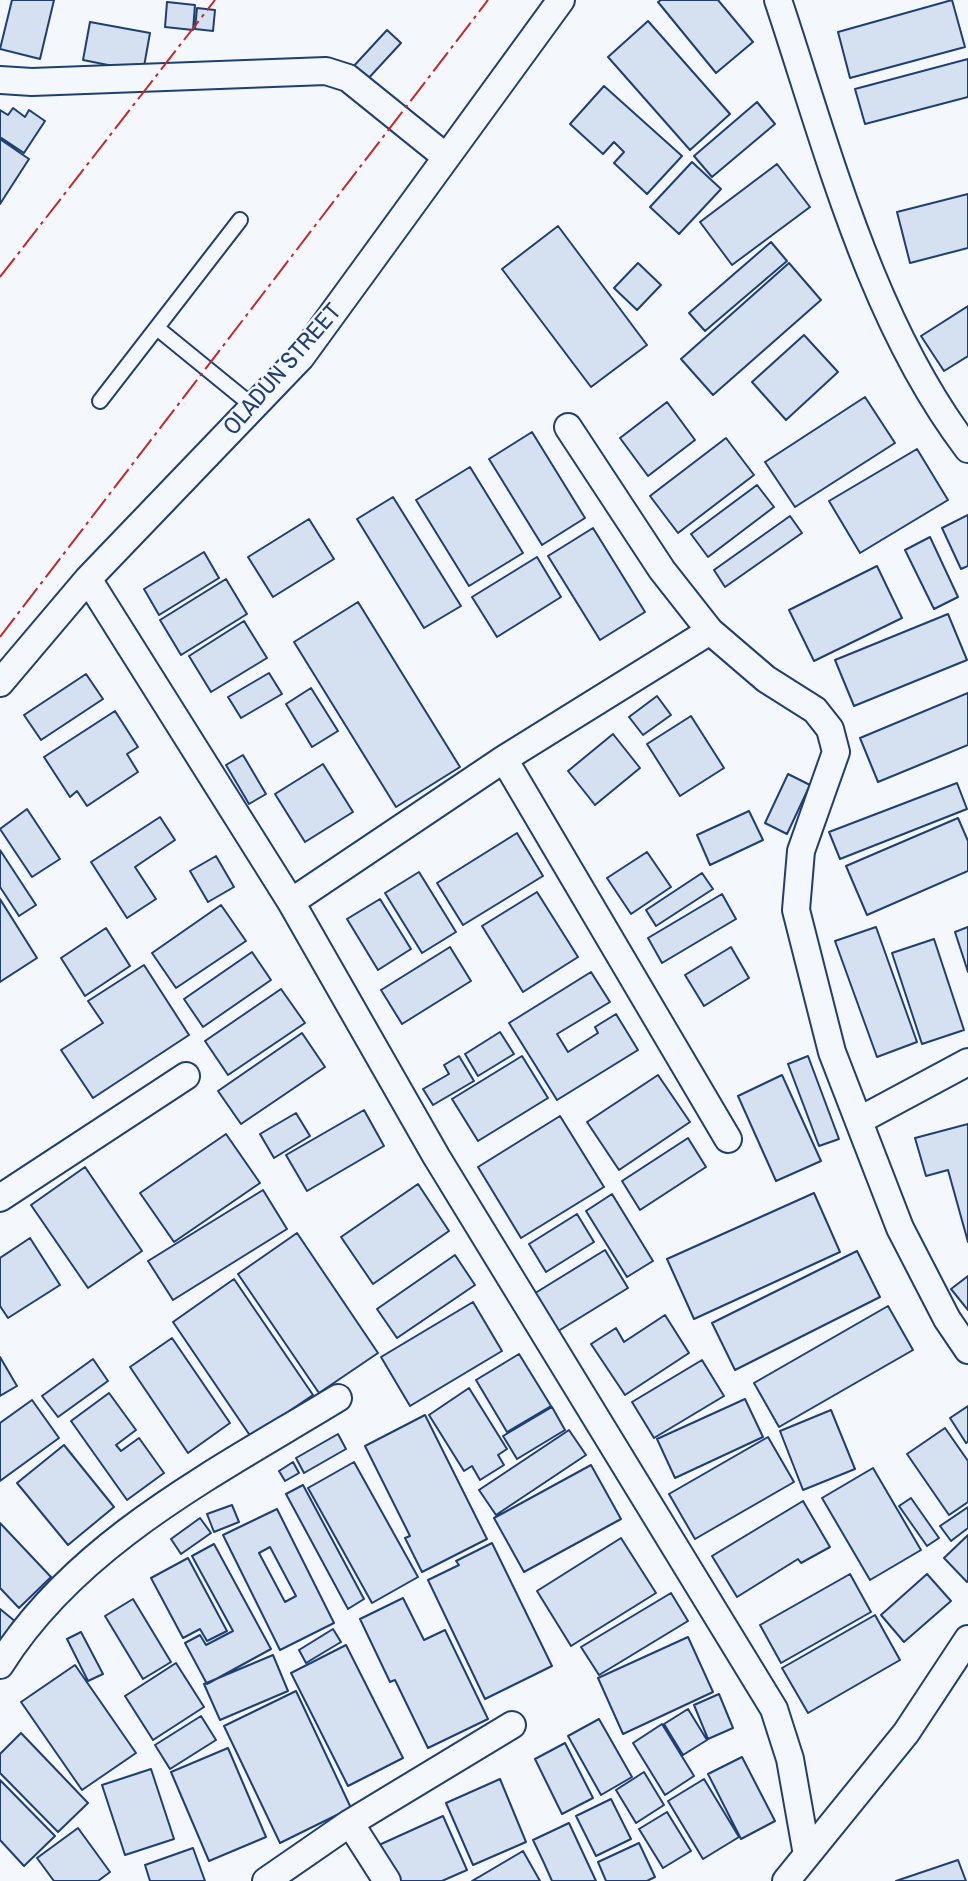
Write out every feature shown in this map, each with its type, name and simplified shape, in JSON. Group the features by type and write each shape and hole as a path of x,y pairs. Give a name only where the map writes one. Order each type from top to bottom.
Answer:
{"street":[{"name":"OLADUN STREET","path":"0,683 88,579 309,346 561,0"},
{"path":"778,0 879,293 899,340 953,430 968,449"},
{"path":"0,80 32,82 326,71 348,78 446,157"},
{"path":"568,427 662,570 710,631 766,679 815,710 830,729 836,752 802,851 796,911 832,1052 900,1228 941,1308 968,1350"},
{"path":"88,579 291,902 436,1156 774,1709 790,1759 807,1855"},
{"path":"291,902 504,759 710,631"},
{"path":"504,759 728,1139"},
{"path":"860,1121 968,1062"},
{"path":"0,1198 186,1076"},
{"path":"0,1665 44,1609 93,1558 145,1517 338,1398"},
{"path":"786,1881 906,1733 968,1639"},
{"path":"266,1881 350,1823 512,1725"},
{"path":"350,1823 387,1881"}],"lane":[{"path":"100,401 240,220"},
{"path":"157,328 254,407"}],"building":[{"path":"12,0 54,0 40,59 0,49"},
{"path":"718,0 753,42 716,73 658,2"},
{"path":"952,0 965,47 850,78 838,32"},
{"path":"167,2 195,5 193,30 165,27"},
{"path":"197,8 215,10 213,31 195,29"},
{"path":"648,21 730,114 690,150 608,57"},
{"path":"90,22 150,33 143,72 83,60"},
{"path":"387,30 401,43 366,81 352,68"},
{"path":"968,59 968,97 865,124 855,89"},
{"path":"604,86 682,156 647,194 614,163 624,152 614,142 603,154 570,124"},
{"path":"757,102 775,124 712,177 694,156"},
{"path":"13,108 25,117 29,110 45,121 24,153 0,137 0,110 8,115"},
{"path":"0,139 29,159 0,204"},
{"path":"692,162 721,189 679,234 650,207"},
{"path":"777,164 810,207 732,265 700,222"},
{"path":"968,194 968,248 910,263 897,212"},
{"path":"558,226 647,345 591,387 502,269"},
{"path":"771,242 787,261 705,331 689,313"},
{"path":"638,263 661,285 637,310 614,288"},
{"path":"789,263 821,300 713,395 681,359"},
{"path":"968,306 968,356 944,371 921,336"},
{"path":"804,335 838,372 786,420 752,382"},
{"path":"865,397 895,443 795,507 765,462"},
{"path":"667,402 695,440 648,476 620,438"},
{"path":"532,432 585,518 542,545 489,459"},
{"path":"726,438 754,475 678,533 650,496"},
{"path":"917,449 948,500 860,553 829,501"},
{"path":"470,467 523,553 469,586 416,500"},
{"path":"757,485 774,507 708,557 691,534"},
{"path":"393,497 461,606 424,628 357,519"},
{"path":"968,515 968,566 961,569 942,528"},
{"path":"790,516 802,533 725,587 714,570"},
{"path":"309,519 334,559 273,597 248,557"},
{"path":"593,528 645,612 600,640 548,556"},
{"path":"930,537 958,597 934,609 905,550"},
{"path":"204,552 219,578 159,615 144,589"},
{"path":"537,557 561,597 497,637 472,597"},
{"path":"877,566 902,618 814,661 789,610"},
{"path":"226,579 247,614 181,655 160,620"},
{"path":"358,602 460,767 396,807 294,642"},
{"path":"948,614 967,660 854,706 835,660"},
{"path":"244,621 267,658 211,692 189,656"},
{"path":"269,673 282,694 241,718 228,697"},
{"path":"86,674 103,699 41,740 24,715"},
{"path":"311,688 338,731 312,747 286,704"},
{"path":"968,693 968,745 878,782 860,738"},
{"path":"657,696 671,715 643,735 629,717"},
{"path":"115,711 138,747 127,754 138,772 87,806 77,791 70,797 44,757"},
{"path":"691,716 724,768 680,796 647,744"},
{"path":"613,734 640,768 595,805 568,771"},
{"path":"243,755 266,794 249,804 226,765"},
{"path":"323,764 353,812 305,842 275,794"},
{"path":"788,774 810,785 787,834 765,823"},
{"path":"957,783 967,809 840,859 829,832"},
{"path":"27,809 60,859 32,877 0,829"},
{"path":"749,811 763,840 710,865 697,835"},
{"path":"160,817 175,840 135,867 156,899 127,918 91,862"},
{"path":"958,818 968,841 968,871 867,915 846,866"},
{"path":"517,833 543,876 463,925 437,883"},
{"path":"0,850 36,905 19,916 0,887"},
{"path":"647,852 671,887 631,914 607,878"},
{"path":"216,856 234,887 208,902 190,871"},
{"path":"419,872 456,932 422,953 385,893"},
{"path":"702,873 713,889 656,926 646,910"},
{"path":"537,892 578,957 523,992 482,926"},
{"path":"722,894 736,919 662,963 648,938"},
{"path":"0,899 37,958 0,982"},
{"path":"380,899 411,949 378,970 347,919"},
{"path":"221,905 246,941 176,988 152,953"},
{"path":"876,927 917,1042 877,1057 835,941"},
{"path":"968,927 968,972 955,932"},
{"path":"106,928 130,966 85,996 61,958"},
{"path":"934,939 964,1030 922,1044 892,953"},
{"path":"450,947 471,981 402,1024 381,990"},
{"path":"731,947 749,978 704,1006 685,975"},
{"path":"252,952 271,980 203,1027 184,999"},
{"path":"144,965 189,1035 93,1098 61,1050 103,1023 88,1001"},
{"path":"591,972 610,1002 557,1034 568,1052 598,1033 595,1027 616,1014 638,1050 557,1100 509,1023"},
{"path":"281,989 305,1023 228,1075 205,1041"},
{"path":"500,1032 514,1054 478,1076 465,1054"},
{"path":"302,1033 325,1067 241,1124 218,1091"},
{"path":"459,1056 474,1081 433,1105 423,1089 449,1074 444,1065"},
{"path":"522,1056 548,1098 478,1141 452,1099"},
{"path":"808,1056 839,1139 819,1146 788,1064"},
{"path":"658,1075 690,1122 619,1170 587,1122"},
{"path":"782,1075 821,1161 776,1181 738,1096"},
{"path":"364,1110 384,1146 307,1191 286,1155"},
{"path":"296,1113 310,1136 274,1158 260,1134"},
{"path":"560,1116 604,1187 521,1238 478,1167"},
{"path":"968,1124 968,1242 948,1170 926,1176 915,1138"},
{"path":"226,1134 260,1183 174,1242 140,1193"},
{"path":"688,1138 706,1167 640,1210 622,1181"},
{"path":"85,1167 142,1251 88,1288 31,1205"},
{"path":"418,1184 449,1231 373,1284 341,1237"},
{"path":"263,1190 287,1229 173,1300 148,1261"},
{"path":"814,1193 840,1252 694,1319 667,1259"},
{"path":"612,1194 653,1261 627,1277 586,1211"},
{"path":"577,1214 594,1242 546,1272 529,1244"},
{"path":"297,1233 378,1353 319,1393 238,1274"},
{"path":"30,1238 60,1285 8,1318 0,1306 0,1258"},
{"path":"605,1250 628,1288 555,1333 532,1295"},
{"path":"857,1251 880,1297 735,1370 712,1323"},
{"path":"455,1255 475,1285 397,1338 377,1309"},
{"path":"968,1276 968,1310 951,1289"},
{"path":"234,1279 313,1395 251,1437 173,1322"},
{"path":"473,1302 502,1351 410,1406 381,1357"},
{"path":"888,1306 913,1350 779,1427 754,1383"},
{"path":"665,1315 689,1353 625,1395 591,1344 616,1328 624,1342"},
{"path":"172,1338 230,1423 188,1453 130,1367"},
{"path":"519,1354 551,1406 507,1432 476,1380"},
{"path":"0,1357 17,1386 0,1396"},
{"path":"93,1359 108,1381 58,1417 42,1396"},
{"path":"702,1360 724,1396 654,1438 632,1402"},
{"path":"469,1388 507,1449 498,1455 504,1465 480,1480 472,1466 464,1471 429,1415"},
{"path":"109,1393 136,1430 116,1445 121,1451 139,1438 164,1473 127,1500 71,1421"},
{"path":"745,1399 763,1437 675,1478 657,1439"},
{"path":"32,1400 59,1438 0,1481 0,1423"},
{"path":"968,1406 968,1442 966,1443 950,1418"},
{"path":"552,1407 565,1430 517,1459 503,1436"},
{"path":"831,1410 855,1469 803,1490 780,1431"},
{"path":"425,1415 487,1539 422,1572 405,1538 410,1536 365,1446"},
{"path":"945,1428 968,1461 968,1502 949,1515 907,1454"},
{"path":"569,1430 586,1455 496,1515 479,1490"},
{"path":"338,1434 346,1449 304,1473 296,1458"},
{"path":"768,1437 794,1482 695,1539 669,1494"},
{"path":"64,1445 114,1507 68,1545 17,1483"},
{"path":"293,1462 299,1473 285,1481 279,1471"},
{"path":"354,1462 418,1577 372,1603 308,1488"},
{"path":"591,1465 621,1519 524,1572 494,1518"},
{"path":"873,1468 921,1550 870,1580 822,1498"},
{"path":"303,1485 364,1599 348,1609 286,1494"},
{"path":"911,1498 939,1538 927,1546 899,1506"},
{"path":"803,1501 830,1547 801,1563 798,1559 737,1597 712,1556"},
{"path":"232,1505 239,1522 214,1532 207,1514"},
{"path":"968,1507 968,1528 951,1541 940,1526"},
{"path":"277,1509 334,1623 280,1650 223,1535","holes":["270,1547 296,1596 285,1602 259,1553"]},
{"path":"200,1518 211,1533 181,1554 171,1539"},
{"path":"0,1523 51,1577 19,1608 0,1588"},
{"path":"968,1535 968,1581 967,1582 944,1558"},
{"path":"621,1538 656,1593 571,1646 537,1591"},
{"path":"492,1543 552,1666 485,1699 428,1580 459,1565 456,1561"},
{"path":"214,1544 271,1649 207,1684 185,1643 200,1635 206,1645 233,1631 192,1556"},
{"path":"188,1558 227,1631 207,1641 200,1629 183,1638 151,1578"},
{"path":"850,1574 871,1612 781,1663 760,1625"},
{"path":"927,1574 951,1601 904,1642 881,1615"},
{"path":"671,1593 688,1621 599,1675 581,1647"},
{"path":"403,1598 424,1640 445,1630 488,1719 428,1748 395,1680 390,1682 360,1619"},
{"path":"133,1599 171,1662 143,1679 105,1616"},
{"path":"0,1609 16,1622 0,1642"},
{"path":"875,1615 900,1660 808,1713 782,1668"},
{"path":"333,1629 341,1642 306,1663 299,1650"},
{"path":"81,1632 103,1674 88,1681 67,1639"},
{"path":"688,1637 713,1692 623,1734 598,1678"},
{"path":"346,1645 403,1758 348,1786 291,1673"},
{"path":"273,1655 288,1691 220,1720 204,1684"},
{"path":"176,1663 204,1707 153,1740 125,1696"},
{"path":"75,1665 136,1753 82,1790 21,1702"},
{"path":"296,1691 351,1808 280,1843 224,1726"},
{"path":"719,1694 733,1728 708,1739 694,1705"},
{"path":"688,1709 707,1740 683,1755 664,1724"},
{"path":"201,1716 216,1740 170,1769 155,1745"},
{"path":"599,1719 632,1777 601,1795 568,1736"},
{"path":"662,1724 694,1776 665,1795 633,1743"},
{"path":"21,1733 88,1803 58,1832 0,1773 0,1754"},
{"path":"565,1743 593,1798 562,1814 535,1759"},
{"path":"228,1748 266,1837 209,1861 171,1772"},
{"path":"742,1757 775,1821 741,1839 708,1774"},
{"path":"151,1769 174,1839 125,1855 102,1785"},
{"path":"644,1772 664,1805 636,1823 616,1790"},
{"path":"500,1779 526,1842 473,1865 446,1803"},
{"path":"704,1779 739,1837 703,1859 668,1801"},
{"path":"0,1780 55,1836 24,1866 0,1840"},
{"path":"611,1799 631,1839 596,1856 576,1816"},
{"path":"667,1812 691,1851 663,1868 639,1829"},
{"path":"443,1816 467,1870 442,1881 395,1881 379,1845"},
{"path":"569,1823 596,1881 552,1881 533,1840"},
{"path":"78,1828 110,1872 98,1881 54,1881 37,1858"},
{"path":"639,1843 655,1877 647,1881 606,1881 598,1862"},
{"path":"193,1848 205,1881 150,1881 145,1865"},
{"path":"523,1851 540,1881 472,1881"},
{"path":"958,1860 966,1881 896,1881"}],"power":[{"path":"0,277 215,0"},
{"path":"0,637 488,0"}]}
